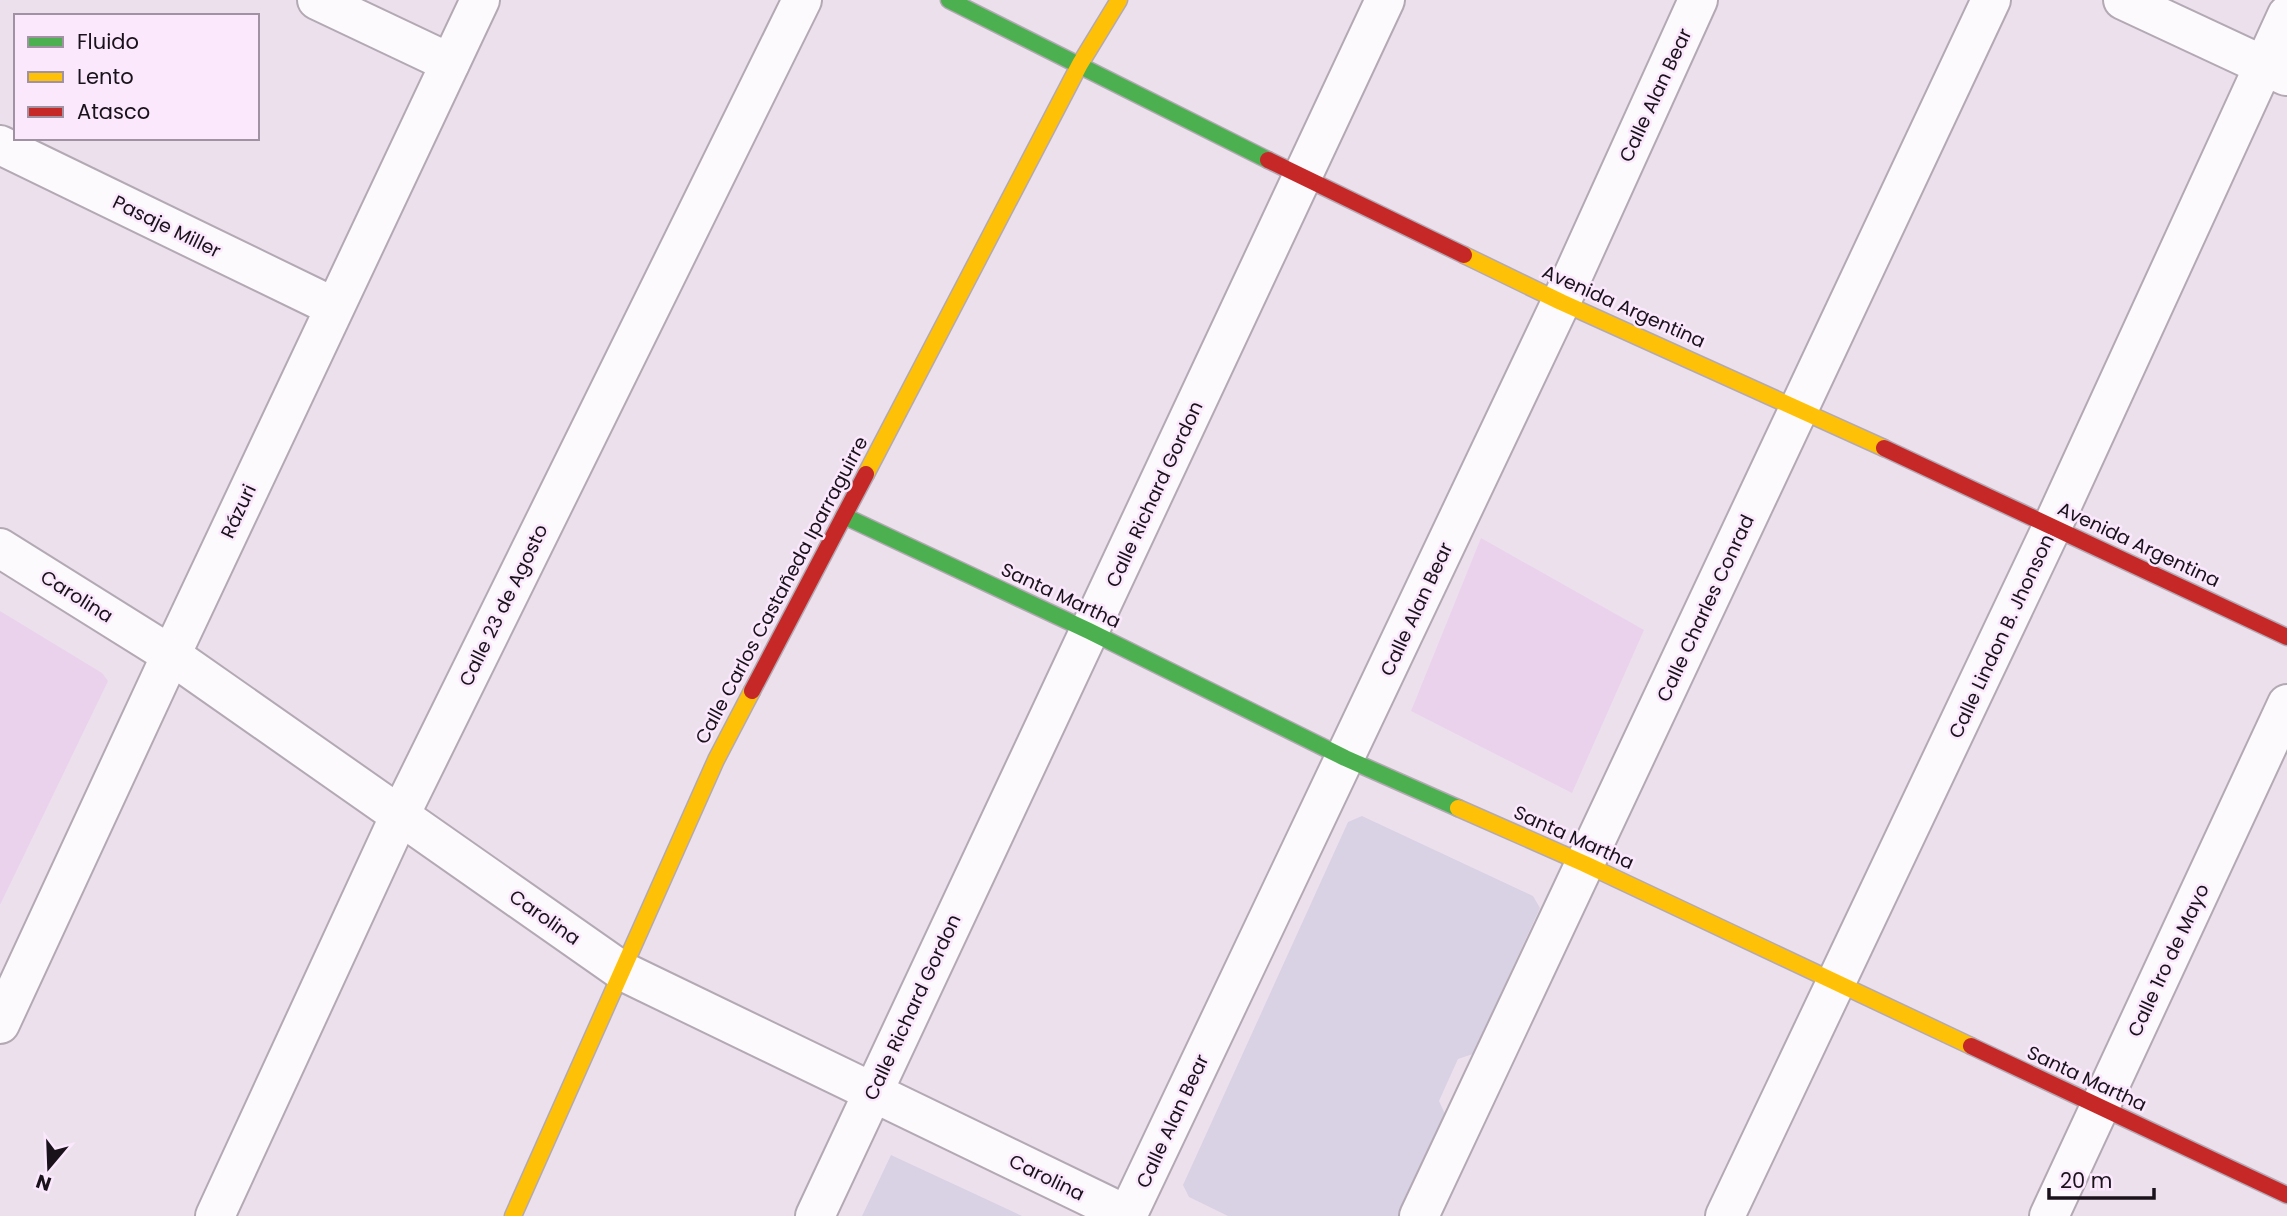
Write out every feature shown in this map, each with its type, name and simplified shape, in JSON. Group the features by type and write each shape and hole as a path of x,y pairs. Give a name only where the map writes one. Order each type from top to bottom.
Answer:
{"street":[{"path":"317,0 450,63"},
{"name":"Rázuri","path":"0,1024 480,0"},
{"name":"Calle 23 de Agosto","path":"215,1216 400,815 802,0"},
{"name":"Avenida Argentina","path":"949,0 1561,302 1800,408 2287,637"},
{"name":"Calle Carlos Castañeda Iparraguirre","path":"513,1216 716,760 1080,64 1119,0"},
{"name":"Calle Richard Gordon","path":"815,1216 1385,0"},
{"name":"Calle Alan Bear","path":"1128,1216 1561,302 1698,0"},
{"name":"Calle Charles Conrad","path":"1419,1216 1991,0"},
{"path":"2123,0 2275,71"},
{"name":"Calle Lindon B. Jhonson","path":"1726,1216 2052,527 2275,71 2287,15"},
{"name":"Pasaje Miller","path":"0,145 334,307"},
{"name":"Santa Martha","path":"844,516 1089,631 1345,758 1585,864 2287,1195"},
{"name":"Carolina","path":"0,548 171,655 622,971 1128,1216"},
{"name":"Calle 1ro de Mayo","path":"2049,1216 2287,704"}],"shaded area":[{"path":"1481,538 1644,630 1572,793 1411,711"},
{"path":"0,611 102,673 108,681 0,905"},
{"path":"1362,816 1533,896 1540,908 1473,1054 1458,1059 1439,1101 1445,1114 1398,1216 1228,1216 1189,1197 1183,1185 1348,822"},
{"path":"891,1155 1003,1207 1022,1216 862,1216"}],"traffic: fast":[{"path":"949,0 1268,160"},
{"path":"844,516 1089,631 1345,758 1458,808"}],"traffic: slow":[{"path":"866,474 1080,64 1119,0"},
{"path":"1464,255 1561,302 1884,448"},
{"path":"513,1216 716,760 752,691"},
{"path":"1458,808 1585,864 1971,1046"}],"traffic: jam":[{"path":"1268,160 1464,255"},
{"path":"1884,448 2287,637"},
{"path":"752,691 866,474"},
{"path":"1971,1046 2287,1195"}]}
